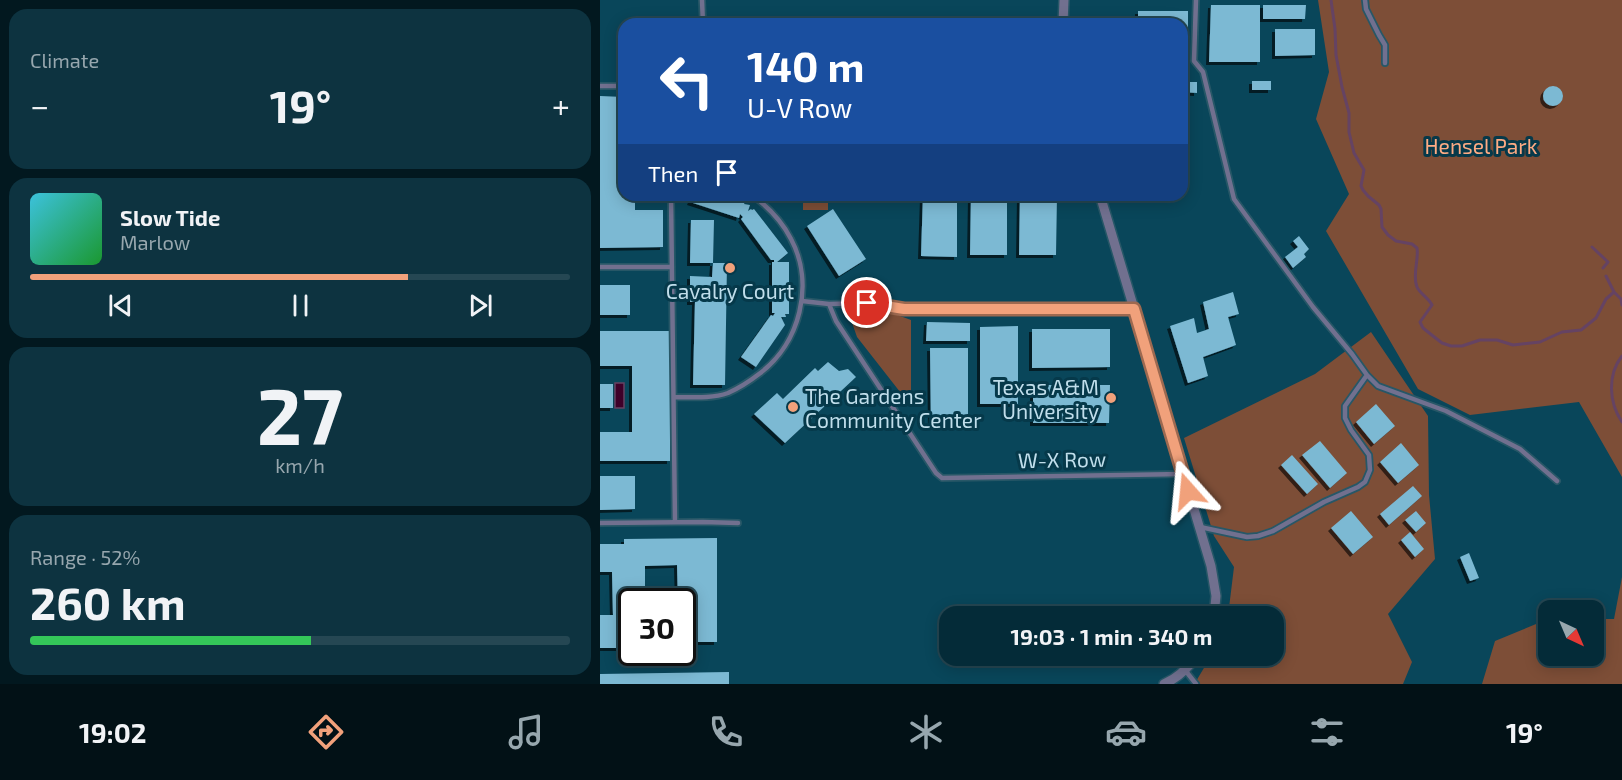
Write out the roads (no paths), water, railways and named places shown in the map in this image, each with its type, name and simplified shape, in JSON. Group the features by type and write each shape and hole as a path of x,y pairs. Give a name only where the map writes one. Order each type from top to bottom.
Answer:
{"street":[{"path":"1063,18 1064,0"},
{"path":"1102,201 1200,526 1215,584 1215,606"},
{"path":"1164,684 1172,681 1188,666"}],"lane":[{"path":"702,0 702,18"},
{"path":"1196,0 1194,61 1203,72 1234,199 1312,307 1378,386 1446,411 1520,449 1557,481"},
{"path":"1365,0 1370,18 1385,45 1385,63"},
{"path":"600,86 618,86"},
{"path":"671,201 675,522"},
{"path":"674,397 701,397 729,392 747,383 777,358 788,343 797,323 802,301 799,261 791,239 778,219 760,201"},
{"path":"600,267 672,267"},
{"path":"802,301 829,304 867,303 904,309 1134,309"},
{"name":"W-X Row","path":"829,304 836,321 936,473 942,478 1183,474"},
{"path":"1200,526 1247,537 1258,536 1273,531 1365,482 1370,470 1369,455 1345,418 1345,406 1367,375"},
{"path":"600,523 738,523"},
{"path":"1185,670 1196,684"}],"waterway":[{"path":"1331,0 1336,55 1349,113 1349,132 1354,153 1364,170 1361,186 1379,205 1382,227 1388,235 1396,241 1412,244 1417,248 1416,282 1418,289 1432,305 1420,322 1423,328 1442,343 1451,346 1462,346 1480,340 1497,340 1513,345 1540,342 1562,332 1581,330 1596,318 1606,299 1614,292 1621,299 1622,305"},
{"path":"1592,247 1608,262 1603,268"},
{"path":"1606,276 1614,292"},
{"path":"1622,356 1612,380 1612,398 1622,422"}],"place":[{"name":"Cavalry Court","path":"730,268"},
{"name":"Texas A&M University","path":"1111,398"},
{"name":"The Gardens Community Center","path":"793,407"}],"park label":[{"name":"Hensel Park","path":"1481,145"}]}
